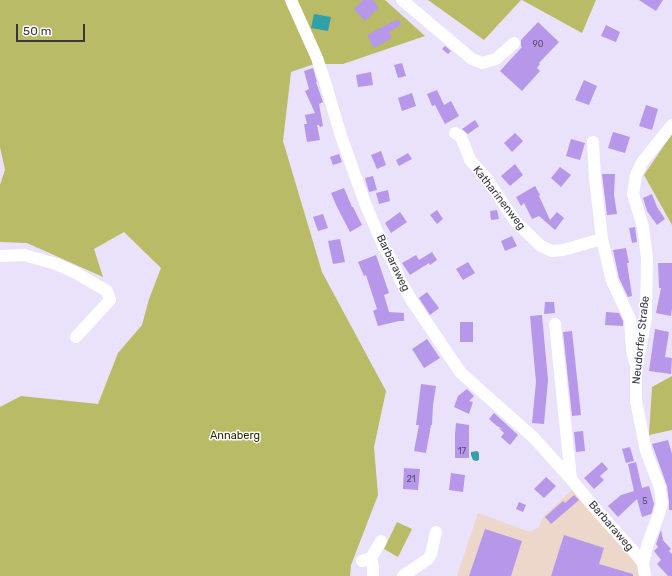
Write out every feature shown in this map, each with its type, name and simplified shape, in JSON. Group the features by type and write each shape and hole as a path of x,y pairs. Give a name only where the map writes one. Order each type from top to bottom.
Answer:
{"street":[{"name":"Barbaraweg","path":"291,0 317,58 341,136 365,203 384,248 392,260 400,280 412,301 461,373 534,438 642,563 645,576"},
{"path":"402,0 472,59 482,63 496,59 514,43"},
{"name":"Neudorfer Straße","path":"642,563 662,503 660,488 646,451 636,401 636,371 646,318 647,258 643,227 633,194 636,175 643,161 672,125"},
{"name":"Katharinenweg","path":"455,133 461,138 470,160 487,179 515,221 541,246 552,251 563,250 602,239"},
{"path":"593,142 595,178 602,239 612,280 630,319 632,350 636,371"},
{"path":"0,256 24,255 56,264 89,280 107,291 110,300 76,337"},
{"path":"555,324 571,479"},
{"path":"403,576 428,559 431,554 436,532"},
{"path":"373,576 373,567 367,559 381,540"}],"shaded area":[{"path":"314,14 331,17 328,31 311,28"},
{"path":"477,451 479,453 479,460 476,461 473,460 471,452"},
{"path":"572,490 637,561 640,576 457,576 478,513 530,532 539,527 543,517"}],"green space":[{"name":"Annaberg","path":"0,0 385,0 425,36 343,64 314,64 291,72 283,141 322,272 386,391 374,447 378,495 351,565 350,576 0,576 0,407 21,396 98,404 118,353 142,325 149,299 161,268 124,232 94,249 103,277 27,243 0,242 0,185 5,170 0,147"},
{"path":"428,0 521,0 484,40"},
{"path":"522,0 596,0 582,33"},
{"path":"672,134 672,225 644,175"},
{"path":"672,376 672,430 649,435 652,387"},
{"path":"397,522 412,529 398,557 384,549"}],"building":[{"path":"363,0 372,0 379,7 365,21 354,9"},
{"path":"639,0 663,0 656,11"},
{"path":"398,19 401,25 389,32 392,38 374,48 367,35"},
{"path":"538,22 559,42 539,63 540,64 537,68 540,71 522,91 500,71 522,47 521,40"},
{"path":"606,25 620,32 616,42 601,36"},
{"path":"445,46 451,51 448,54 442,49"},
{"path":"402,63 406,76 398,78 394,65"},
{"path":"313,68 323,102 319,104 323,126 320,127 317,125 320,140 307,142 304,124 307,124 305,115 315,113 305,91 309,89 304,71"},
{"path":"371,72 373,85 358,87 356,75"},
{"path":"584,80 597,86 589,105 575,100"},
{"path":"437,90 444,105 451,101 459,116 445,124 435,105 432,106 427,94"},
{"path":"412,93 416,106 402,111 398,98"},
{"path":"646,105 658,109 652,130 639,126"},
{"path":"475,120 479,126 468,134 462,129"},
{"path":"613,132 630,137 625,153 608,148"},
{"path":"515,133 523,141 512,152 504,143"},
{"path":"571,139 585,143 580,160 566,156"},
{"path":"381,151 386,165 377,169 371,155"},
{"path":"408,153 412,159 399,166 396,160"},
{"path":"339,154 342,162 333,165 330,157"},
{"path":"515,164 523,175 510,186 501,176"},
{"path":"560,167 571,175 561,187 551,178"},
{"path":"602,174 615,174 614,195 617,214 607,215"},
{"path":"373,176 377,190 369,192 365,178"},
{"path":"535,186 550,220 557,212 564,218 555,230 539,216 532,219 524,203 521,206 516,197"},
{"path":"344,188 362,225 350,232 331,193"},
{"path":"388,190 390,201 379,204 376,193"},
{"path":"652,194 657,207 665,219 657,225 647,211 643,198"},
{"path":"437,210 443,219 437,224 430,215"},
{"path":"497,210 499,219 491,220 490,211"},
{"path":"400,212 407,222 391,233 385,223"},
{"path":"323,214 328,228 318,231 313,217"},
{"path":"635,227 637,242 632,243 629,228"},
{"path":"512,236 517,246 505,251 501,241"},
{"path":"340,239 345,262 333,264 328,241"},
{"path":"626,248 632,296 628,297 619,278 613,250"},
{"path":"432,252 437,260 430,265 429,263 410,275 402,263 416,255 419,260"},
{"path":"376,255 389,293 384,295 389,312 404,313 404,321 378,326 373,311 377,309 366,275 364,276 358,262"},
{"path":"468,262 475,273 463,280 456,269"},
{"path":"658,263 672,263 671,316 656,313 661,288 659,288"},
{"path":"427,292 439,308 430,315 419,298"},
{"path":"545,302 554,302 555,313 544,314"},
{"path":"606,312 619,313 623,321 623,326 605,325"},
{"path":"542,315 548,380 544,424 532,423 536,382 530,316"},
{"path":"460,322 473,322 473,342 460,342"},
{"path":"655,329 669,332 665,357 672,358 671,374 649,371"},
{"path":"572,331 581,415 572,416 563,332"},
{"path":"427,339 440,358 424,368 412,349"},
{"path":"421,384 436,386 432,425 426,453 414,451 419,425 416,425"},
{"path":"467,389 474,396 469,401 473,402 469,414 454,407 458,396"},
{"path":"494,413 518,435 510,445 501,437 504,433 499,428 503,429 489,419"},
{"path":"456,423 469,425 469,458 455,458"},
{"path":"583,431 585,451 576,452 574,432"},
{"path":"668,440 672,454 672,510 669,510 667,486 652,444"},
{"path":"630,447 634,461 626,463 622,449"},
{"path":"602,462 608,469 600,476 604,480 594,489 584,478"},
{"path":"636,462 642,488 649,486 654,504 652,512 651,514 642,517 637,499 618,517 608,506 621,495 634,491 628,464"},
{"path":"404,468 420,469 418,490 403,489"},
{"path":"451,473 465,475 463,492 449,490"},
{"path":"546,477 556,486 544,498 534,489"},
{"path":"574,495 579,500 551,524 545,517 563,501 565,503"},
{"path":"519,502 526,505 523,512 516,509"},
{"path":"485,529 522,541 511,576 469,576"},
{"path":"661,530 663,540 671,549 669,551 672,554 672,576 668,576 657,564 661,560 654,551 658,547 656,544"},
{"path":"564,535 604,548 599,564 633,574 633,576 551,576"}]}
